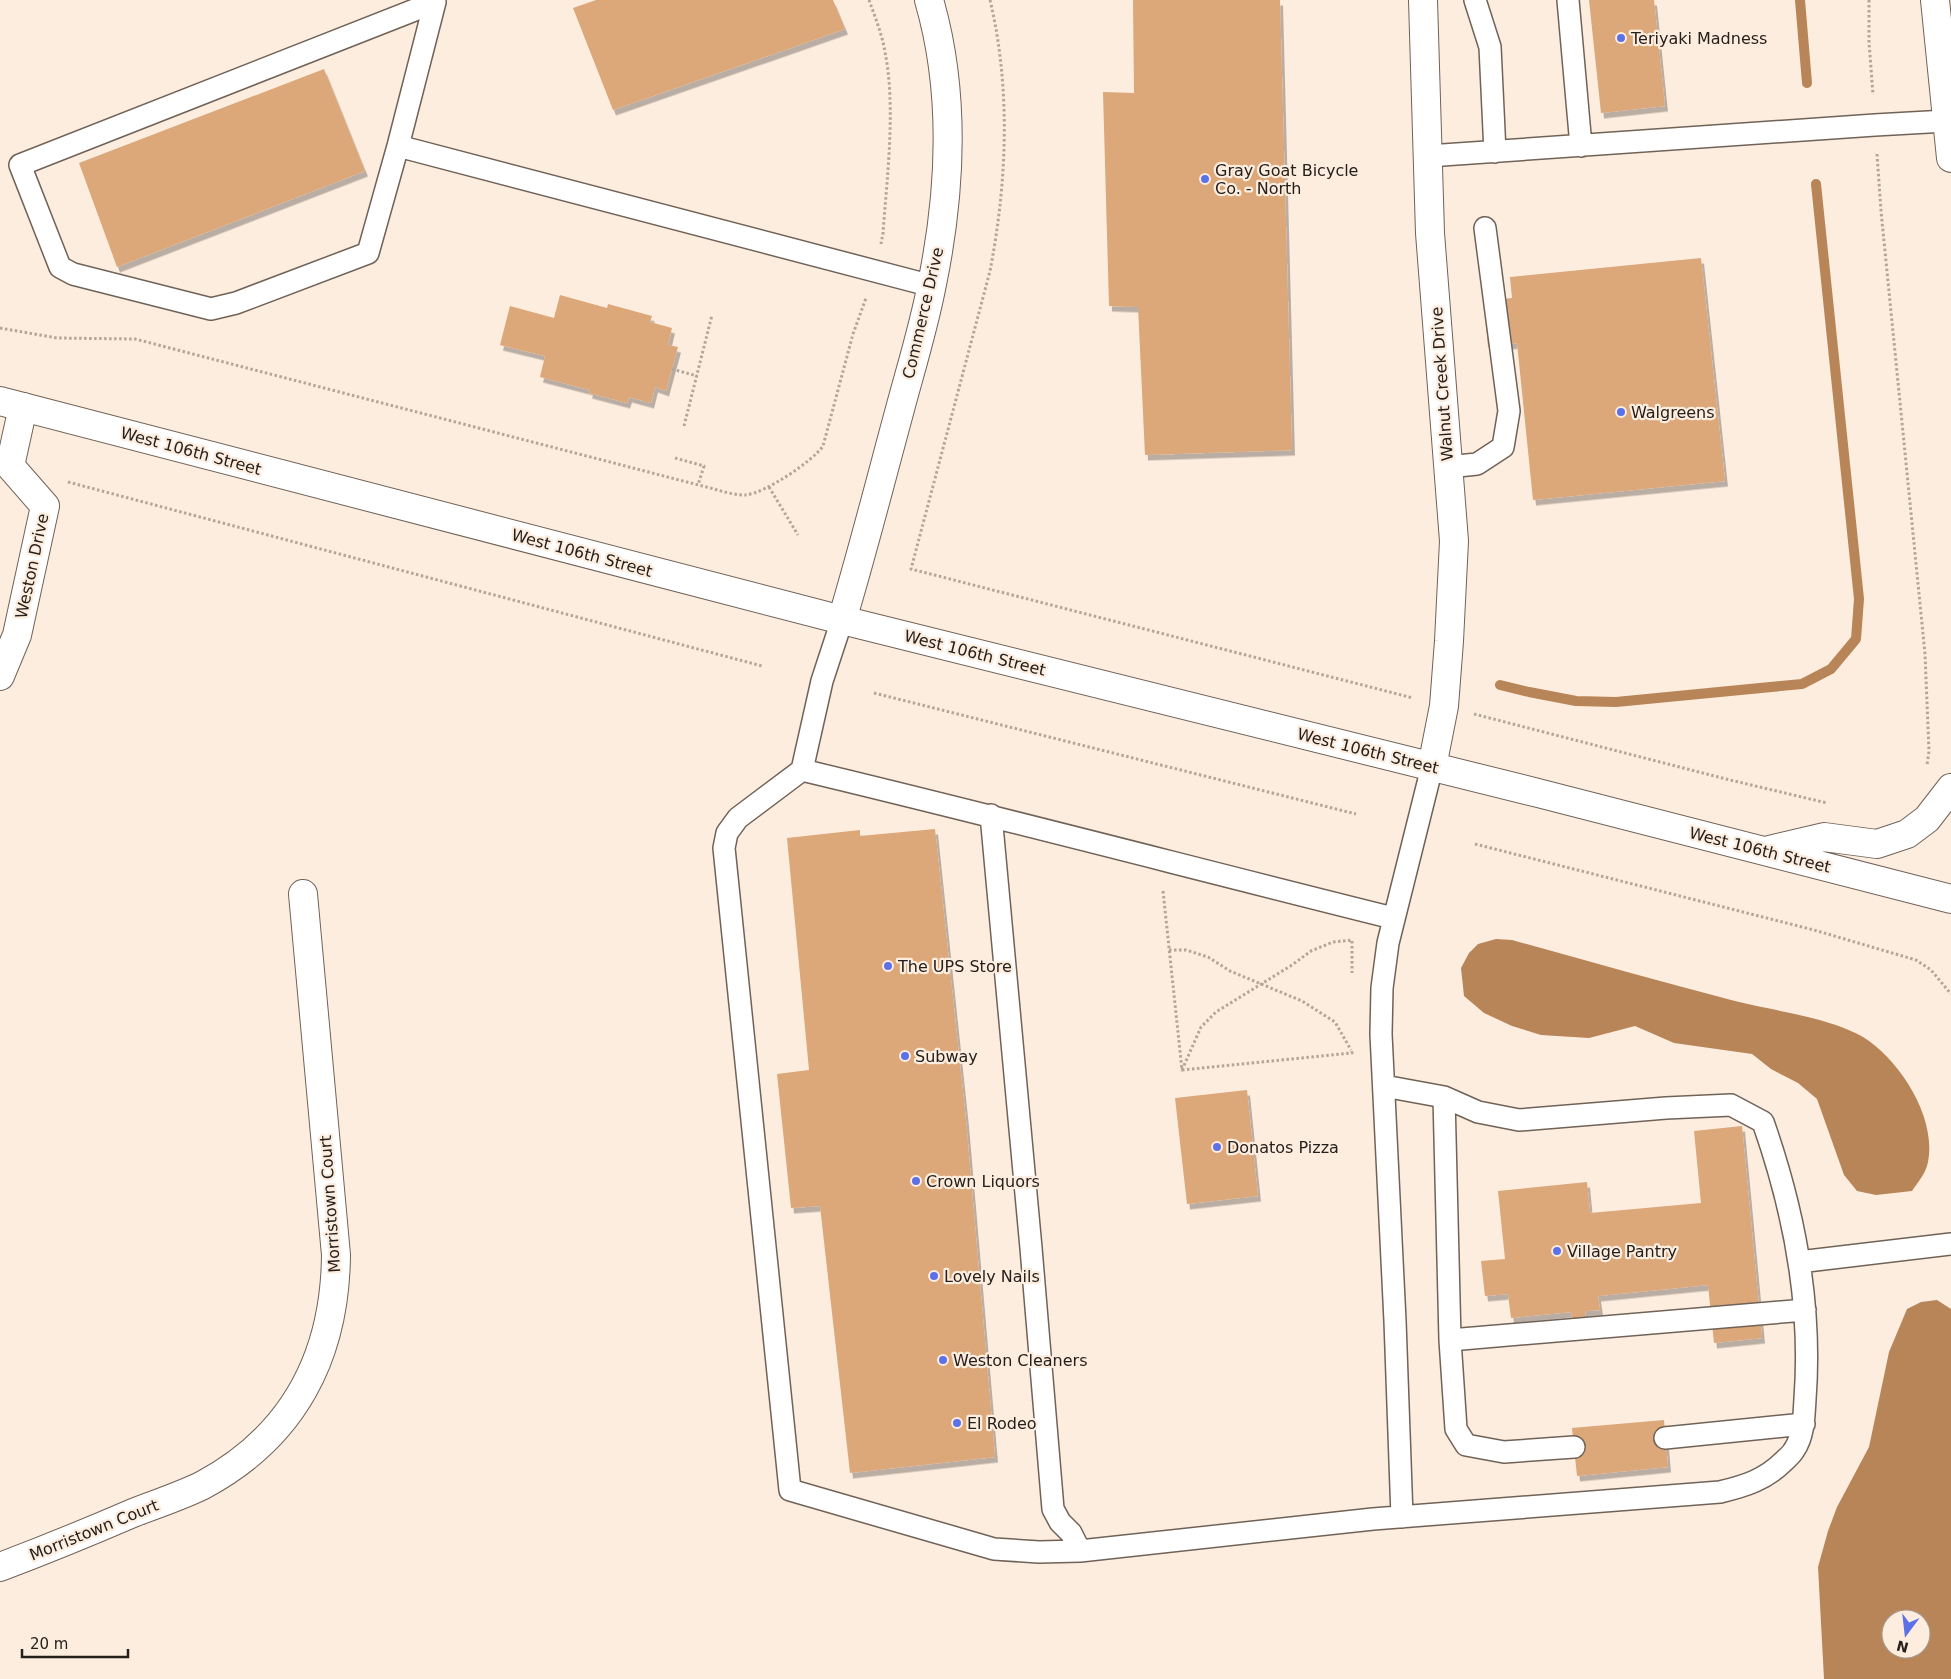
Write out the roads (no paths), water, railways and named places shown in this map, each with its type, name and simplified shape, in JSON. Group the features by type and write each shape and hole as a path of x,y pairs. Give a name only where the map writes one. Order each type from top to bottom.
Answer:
{"street":[{"name":"Commerce Drive","path":"842,620 861,557 932,286 948,177 947,105 941,58 929,0"},
{"name":"Walnut Creek Drive","path":"1424,0 1430,233 1454,541 1444,706 1432,767"},
{"path":"1935,0 1951,158"},
{"name":"West 106th Street","path":"12,404 842,620 1951,899"},
{"name":"Weston Drive","path":"0,676 17,635 45,506 5,469 12,404"},
{"path":"1764,851 1824,837 1877,844 1907,834 1927,818 1951,788"},
{"name":"Morristown Court","path":"0,1567 62,1544 203,1485 250,1453 269,1435 297,1402 308,1384 319,1358 332,1310 336,1281 336,1255 303,894"}],"lane":[{"path":"1475,0 1490,46 1495,152"},
{"path":"1568,0 1581,146"},
{"path":"437,1 368,253 236,303 211,309 73,274 60,267 20,165 437,1"},
{"path":"1428,156 1875,124 1946,121"},
{"path":"398,146 932,286"},
{"path":"1448,467 1477,464 1503,447 1509,410 1485,228"},
{"path":"842,620 822,681 802,770 738,818 727,833 724,848 790,1490 994,1548 1039,1552 1080,1551 1402,1516 1720,1492 1747,1486 1772,1473 1795,1450 1804,1424 1808,1369 1805,1310 1799,1262 1779,1168 1763,1122 1730,1106 1666,1108 1519,1120 1478,1112 1444,1097 1384,1086"},
{"path":"1402,1516 1381,1034 1382,988 1393,918 1432,767"},
{"path":"802,770 991,815 1160,860 1393,918"},
{"path":"991,815 1053,1509 1060,1522 1071,1533 1080,1551"},
{"path":"1444,1097 1450,1340 1456,1430 1466,1445 1504,1452 1574,1447"},
{"path":"1799,1262 1951,1244"},
{"path":"1450,1340 1805,1310"},
{"path":"1665,1438 1804,1424"}],"waterway":[{"path":"1800,0 1807,83"},
{"path":"1500,685 1576,701 1616,702 1802,684 1831,669 1856,639 1859,599 1816,184"}],"place":[{"name":"Teriyaki Madness","path":"1621,38"},
{"name":"Gray Goat Bicycle Co. - North","path":"1205,179"},
{"name":"Walgreens","path":"1621,412"},
{"name":"The UPS Store","path":"888,966"},
{"name":"Subway","path":"905,1056"},
{"name":"Donatos Pizza","path":"1217,1147"},
{"name":"Crown Liquors","path":"916,1181"},
{"name":"Village Pantry","path":"1557,1251"},
{"name":"Lovely Nails","path":"934,1276"},
{"name":"Weston Cleaners","path":"943,1360"},
{"name":"El Rodeo","path":"957,1423"}]}
